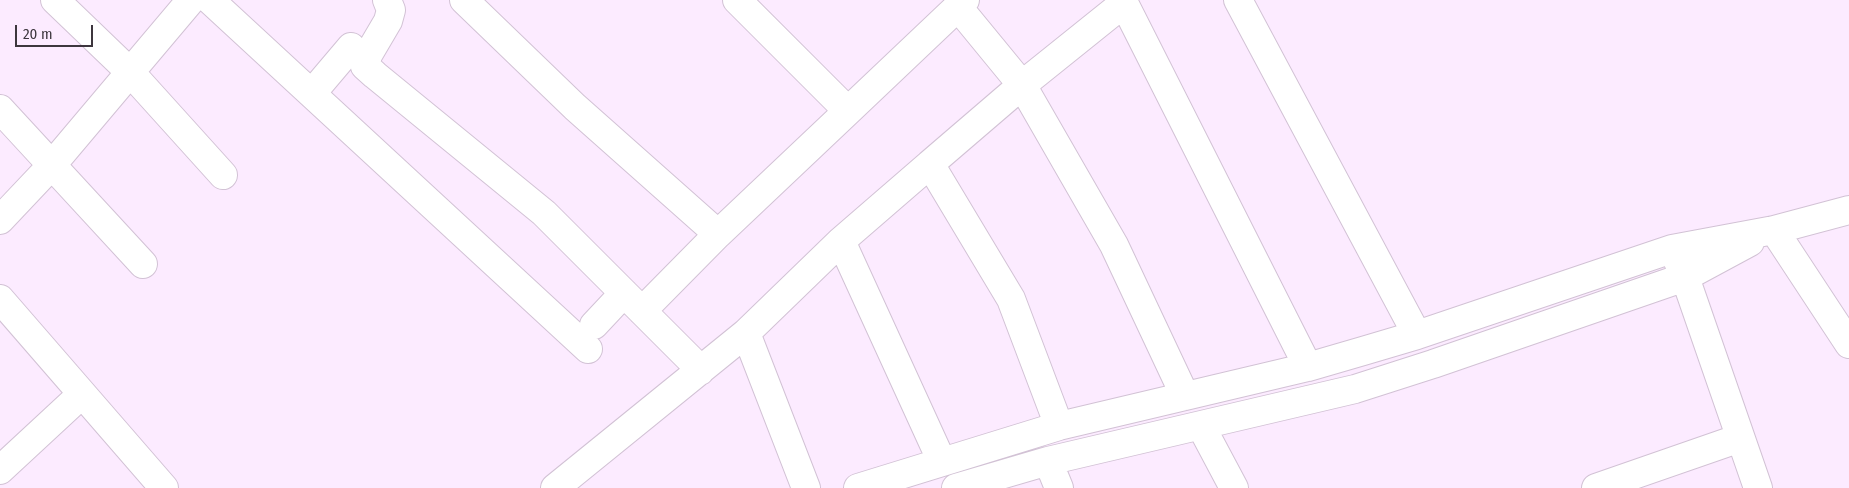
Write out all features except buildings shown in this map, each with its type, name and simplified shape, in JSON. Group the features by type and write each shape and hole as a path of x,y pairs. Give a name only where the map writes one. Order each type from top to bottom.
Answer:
{"street":[{"path":"55,0 130,72 223,175"},
{"path":"0,220 51,166 191,0"},
{"path":"210,0 312,93 591,337 718,234 961,4 1022,85 1114,245 1185,396"},
{"path":"387,0 390,10 388,21 368,55 365,66 544,213 700,371"},
{"path":"465,0 575,107 718,234"},
{"path":"737,0 848,111"},
{"path":"1238,0 1417,335"},
{"path":"556,488 746,334 841,241 1022,85 1126,2 1308,367"},
{"path":"312,93 351,47"},
{"path":"0,109 142,264"},
{"path":"930,164 1011,299 1059,426"},
{"path":"858,488 1059,426 1308,367 1417,335 1672,249 1774,230 1849,210"},
{"path":"956,488 1048,461 1355,389 1685,277 1774,230"},
{"path":"1774,230 1849,344"},
{"path":"841,241 942,462"},
{"path":"1672,249 1685,277 1758,488"},
{"path":"0,299 164,488"},
{"path":"746,334 806,488"},
{"path":"0,470 82,394"},
{"path":"1202,426 1234,488"},
{"path":"1596,488 1740,438"},
{"path":"1048,461 1059,488"}]}
